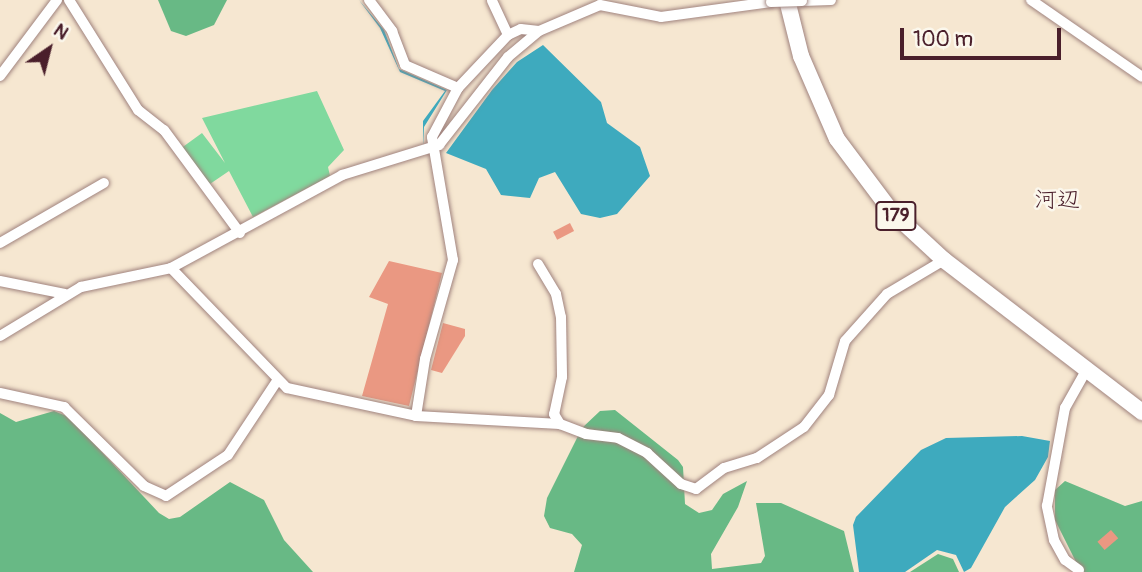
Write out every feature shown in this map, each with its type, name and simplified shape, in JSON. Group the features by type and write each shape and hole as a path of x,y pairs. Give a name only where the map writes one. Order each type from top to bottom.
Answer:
{"highway":[{"name":"179","path":"779,1 836,139 891,211 944,260 1142,412"}],"street":[{"path":"0,76 57,0"},
{"path":"69,0 138,110 166,133 240,233"},
{"path":"369,0 392,31 405,65 458,89"},
{"path":"492,0 508,35"},
{"path":"0,336 65,295 92,283 171,268 240,233 292,199 342,175 433,148 508,57 539,31 600,5 661,17 779,1 831,0"},
{"path":"1031,0 1142,77"},
{"path":"416,416 425,359 453,260 433,148 434,131 458,89 508,35 521,29 539,31"},
{"path":"0,243 104,183"},
{"path":"171,268 277,381 304,393 416,416 560,424 586,434 618,438 647,453 681,484 696,489 724,468 757,458 816,416 829,395 845,341 887,294 944,260"},
{"path":"538,264 556,295 561,317 562,377 554,414 560,424"},
{"path":"0,281 65,295"},
{"path":"1079,569 1065,560 1054,540 1047,506 1065,408 1087,369"},
{"path":"0,393 64,407 144,486 166,496 228,455 277,381"}],"green space":[{"path":"158,0 227,0 214,25 186,36 171,31"},
{"path":"317,91 344,150 328,167 330,176 253,217 229,171 207,186 180,149 202,133 225,163 202,118"},
{"path":"615,410 678,460 683,467 685,504 699,513 712,510 723,494 747,481 738,507 711,554 712,569 761,563 765,556 756,503 781,503 844,531 854,572 574,572 582,545 572,534 550,528 544,516 547,498 582,428 600,411"},
{"path":"54,411 69,417 159,513 169,519 180,517 230,482 264,500 284,540 313,572 0,572 0,413 16,422"},
{"path":"1065,481 1125,506 1142,501 1142,572 1081,572 1055,520 1055,490"},
{"path":"938,554 953,559 959,572 910,572"}],"water":[{"path":"359,0 384,30 399,69 447,90 424,127 423,148 423,121 445,91 400,72 380,28"},
{"path":"543,45 601,102 607,123 640,147 650,176 617,214 600,218 581,214 555,172 539,178 530,198 501,195 486,169 446,153 492,90 517,62"},
{"path":"1022,436 1050,441 1048,457 1035,480 1005,507 971,568 964,572 956,555 937,550 905,572 859,572 853,525 856,517 921,450 946,438"}],"building":[{"path":"570,223 574,231 557,240 553,232"},
{"path":"389,261 442,273 409,406 362,396 388,304 369,297"},
{"path":"443,323 465,329 465,336 442,373 431,370"},
{"path":"1111,530 1118,538 1105,550 1097,542"}],"district":[{"name":"河辺","path":"1057,200"}]}
